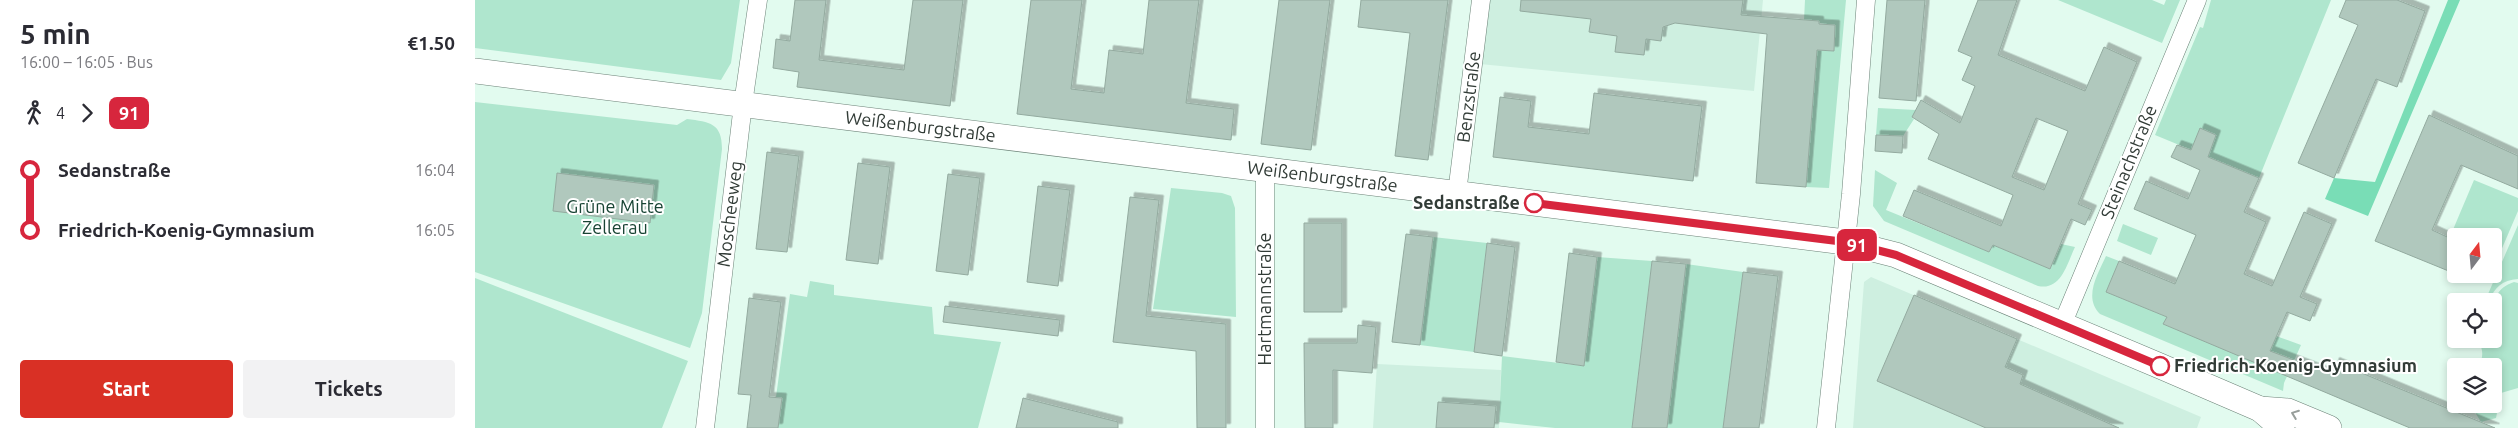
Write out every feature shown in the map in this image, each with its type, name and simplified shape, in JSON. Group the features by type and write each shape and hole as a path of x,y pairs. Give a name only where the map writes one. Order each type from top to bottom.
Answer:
{"street":[{"name":"Moscheeweg","path":"705,428 743,104 758,0"},
{"name":"Benzstraße","path":"1457,193 1481,0"},
{"path":"1826,428 1851,194 1866,0"},
{"name":"Steinachstraße","path":"2062,325 2197,0"},
{"name":"Weißenburgstraße","path":"475,71 1845,242 1896,255 2062,325 2259,409 2283,428"},
{"name":"Hartmannstraße","path":"1265,170 1265,428"},
{"name":"Weißenburgstraße","path":"2259,409 2287,411 2329,428"}],"shaded area":[{"path":"1476,0 1763,0 1754,91 1480,64"},
{"name":"Friedrich-Koenig-Gymnasium","path":"1871,277 2201,417 2197,428 1853,428 1864,282"},
{"path":"1377,364 1501,370 1499,428 1373,428"}],"green space":[{"path":"475,0 740,0 731,63 721,80 475,48"},
{"path":"1805,0 1846,0 1829,188 1806,187 1817,50 1833,51 1835,26 1804,20"},
{"path":"2058,0 2152,0 2164,5 2166,0 2180,0 2162,43"},
{"path":"2211,0 2331,0 2259,178 2155,135 2200,27 2203,28"},
{"path":"2448,0 2460,0 2368,216 2325,199 2334,178 2375,182"},
{"name":"Grüne Mitte Zellerau","path":"475,102 677,125 687,119 708,123 717,129 720,134 722,149 702,313 690,348 475,272"},
{"path":"1878,108 1916,110 1912,118 1914,119 1903,136 1876,135"},
{"path":"1875,170 1897,183 1886,210 1989,252 1993,245 2050,269 2061,244 2075,247 2066,268 2058,280 2052,284 2038,286 1884,221 1873,206"},
{"path":"2474,180 2518,198 2518,211 2503,246 2503,228 2454,228"},
{"path":"1171,188 1222,193 1231,196 1235,208 1236,317 1153,309"},
{"path":"2123,224 2158,238 2151,255 2117,241"},
{"path":"2518,225 2518,279 2503,283 2493,293 2488,293 2493,283 2503,282 2503,260"},
{"path":"1433,237 1487,243 1474,352 1420,345"},
{"path":"2106,256 2119,261 2107,292 2167,317 2163,324 2264,366 2276,336 2301,345 2284,383 2283,391 2100,314 2095,307 2092,293 2096,278"},
{"path":"1597,257 1652,261 1632,428 1555,428 1499,422 1502,356 1584,366"},
{"path":"1686,264 1743,272 1723,428 1667,428"},
{"path":"475,278 688,361 662,428 475,428"},
{"path":"810,281 834,285 834,295 932,307 934,334 1001,342 978,428 778,428 782,398 776,397 790,294 807,297"},
{"path":"2514,282 2518,283 2518,388 2502,393 2502,358 2481,358 2481,348 2502,348 2502,293 2498,293 2505,286"},
{"path":"2476,413 2497,413 2496,418 2481,422"}],"building":[{"path":"795,0 826,0 819,60 904,70 913,0 963,0 950,106 797,87 799,72 773,68 776,39 790,41"},
{"path":"1031,0 1082,0 1071,89 1104,93 1109,50 1143,54 1149,0 1199,0 1186,103 1234,109 1231,140 1017,114"},
{"path":"1279,0 1330,0 1311,150 1261,144"},
{"path":"1361,0 1448,0 1428,160 1395,156 1410,33 1358,27"},
{"path":"1521,0 1743,0 1741,15 1819,21 1819,24 1835,25 1834,51 1817,50 1806,187 1756,183 1767,34 1675,23 1663,27 1661,41 1646,39 1644,55 1615,52 1617,36 1589,32 1591,19 1520,11"},
{"path":"1887,0 1925,0 1916,101 1879,98"},
{"path":"1978,0 2017,0 1998,55 2085,91 2104,47 2137,62 2078,204 2092,210 2085,225 2071,219 2050,269 1993,245 1989,252 1903,216 1914,190 2001,226 2013,195 1928,159 1939,134 1912,117 1921,100 1960,123 1975,86 1962,80 1972,57 1958,51","holes":["2036,118 2068,131 2044,190 2012,177"]},
{"path":"2346,0 2397,0 2425,11 2397,87 2376,79 2334,178 2298,163 2358,25 2339,17"},
{"path":"1594,93 1702,106 1693,181 1493,157 1500,97 1531,101 1528,127 1589,134"},
{"path":"2429,115 2518,156 2518,189 2461,165 2432,230 2447,237 2447,270 2375,241"},
{"path":"2200,128 2216,135 2208,157 2259,178 2244,212 2266,222 2244,274 2272,286 2304,212 2332,224 2300,297 2317,304 2310,321 2287,312 2270,351 2331,374 2335,362 2447,408 2447,413 2459,413 2495,428 2410,428 2163,324 2167,317 2106,292 2119,261 2175,284 2196,235 2134,209 2146,181 2188,199 2200,170 2171,157 2177,145 2191,150"},
{"path":"1876,135 1903,136 1902,153 1875,151"},
{"path":"767,152 799,156 787,252 756,249"},
{"path":"858,163 890,167 878,264 846,260"},
{"path":"557,173 654,185 650,223 553,211"},
{"path":"948,174 980,178 968,275 936,271"},
{"path":"1038,186 1070,190 1058,286 1027,282"},
{"path":"1130,197 1159,200 1146,316 1226,324 1226,428 1197,428 1196,351 1113,342"},
{"path":"1304,223 1342,223 1342,312 1304,312"},
{"path":"1406,234 1433,237 1420,345 1392,342"},
{"path":"1487,243 1515,247 1502,356 1474,352"},
{"path":"1569,253 1597,257 1584,366 1556,362"},
{"path":"1652,261 1686,264 1667,428 1632,428"},
{"path":"1743,272 1778,276 1760,421 1759,428 1723,428"},
{"path":"1914,295 2017,339 2005,367 2023,375 2020,384 2119,428 1986,428 1877,381"},
{"path":"749,298 781,302 769,397 782,398 778,428 747,428 751,395 738,394"},
{"path":"945,306 1060,320 1058,336 943,322"},
{"path":"1358,325 1376,327 1372,373 1333,370 1333,428 1305,428 1304,343 1357,343"},
{"path":"1023,398 1118,422 1118,428 1016,428"},
{"path":"1438,402 1496,406 1494,428 1436,428"}],"bus line":[{"name":"91","path":"1534,203 1845,242 1896,255 2160,366"}],"place":[{"name":"Sedanstraße","path":"1534,203"},
{"name":"Friedrich-Koenig-Gymnasium","path":"2160,366"}]}
